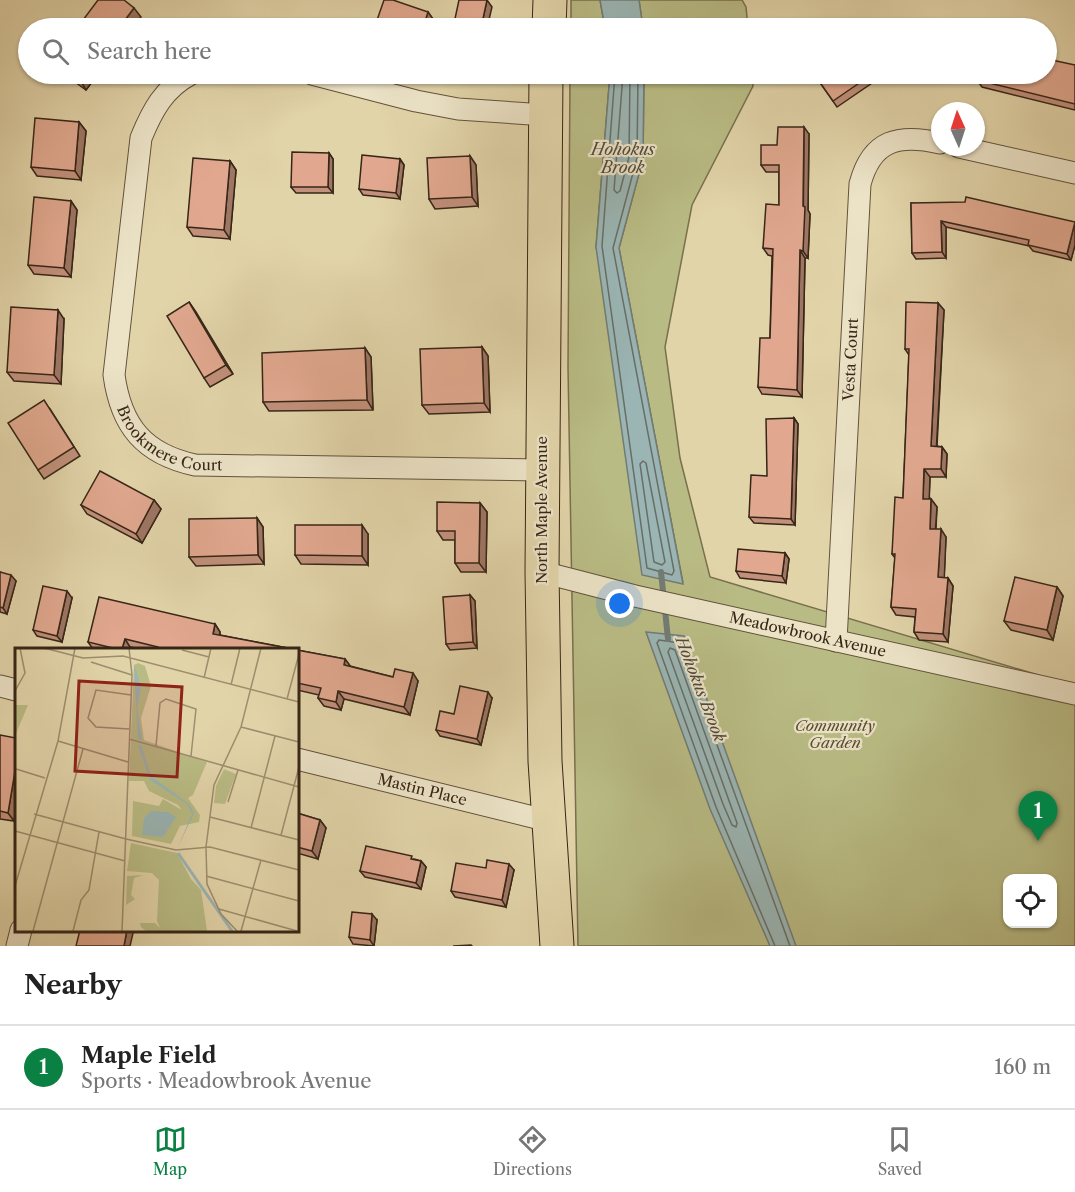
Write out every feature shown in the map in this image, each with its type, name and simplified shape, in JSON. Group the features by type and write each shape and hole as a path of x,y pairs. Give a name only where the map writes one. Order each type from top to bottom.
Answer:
{"main road":[{"path":"549,18 550,0"},
{"name":"North Maple Avenue","path":"546,84 542,572 545,761 557,946"}],"street":[{"name":"Brookmere Court","path":"177,84 163,95 150,115 141,138 114,375 117,398 126,420 139,437 155,451 175,460 195,465 542,470"},
{"path":"351,84 458,109 545,115"},
{"name":"Vesta Court","path":"836,641 860,184 864,168 873,154 885,144 901,138 931,141"},
{"path":"985,153 1075,173"},
{"name":"Meadowbrook Avenue","path":"542,572 635,596 1075,694"},
{"path":"0,686 15,690"},
{"name":"Mastin Place","path":"298,759 549,821"},
{"path":"17,946 21,931"}],"green space":[{"path":"571,0 600,0 603,18 571,18"},
{"path":"639,0 742,0 746,7 747,18 642,18"},
{"name":"Community Garden","path":"570,84 609,84 596,247 683,583 619,248 643,159 644,84 753,84 692,205 665,347 680,458 710,577 1075,686 1075,946 578,946 568,367"}],"water":[{"path":"600,0 639,0 642,18 603,18"},
{"name":"Hohokus Brook","path":"609,84 644,84 643,159 619,248 683,584 642,575 596,247"},
{"name":"Hohokus Brook","path":"646,632 684,636 796,946 770,946 710,809"}],"building":[{"path":"98,0 124,0 134,8 126,18 84,18"},
{"path":"384,0 393,0 428,12 426,18 378,18"},
{"path":"459,0 487,0 483,18 455,18"},
{"path":"1057,61 1075,65 1075,104 993,84 1057,84"},
{"path":"821,84 858,84 833,101"},
{"path":"35,118 79,122 75,171 31,167"},
{"path":"778,127 804,127 803,206 805,207 803,251 800,250 797,390 758,387 760,338 770,338 773,249 763,248 766,204 779,205 779,165 761,165 761,145 777,145"},
{"path":"292,152 329,153 328,187 291,187"},
{"path":"362,155 400,159 396,193 359,189"},
{"path":"470,156 472,197 429,199 427,158"},
{"path":"193,158 230,161 224,230 187,227"},
{"path":"34,197 71,201 64,268 28,265"},
{"path":"966,197 1075,222 1067,254 1028,245 1029,240 941,221 942,252 912,253 911,203 965,202"},
{"path":"189,302 226,365 204,378 167,316"},
{"path":"906,302 938,303 931,446 942,447 941,469 924,469 923,499 931,499 930,529 941,529 938,577 948,578 943,634 914,632 916,609 891,607 895,554 892,554 895,497 903,498 909,349 905,349"},
{"path":"11,307 58,310 54,375 7,372"},
{"path":"482,347 484,403 422,405 420,349"},
{"path":"365,348 367,400 263,402 262,353"},
{"path":"44,400 74,447 38,470 8,423"},
{"path":"794,418 791,519 749,517 751,475 767,476 766,419"},
{"path":"100,471 154,500 136,534 81,505"},
{"path":"437,502 480,503 479,563 455,563 455,531 437,531"},
{"path":"257,518 258,555 189,557 189,519"},
{"path":"295,525 362,525 362,556 295,555"},
{"path":"738,549 785,553 782,576 736,571"},
{"path":"0,572 11,575 3,608 0,607"},
{"path":"1015,577 1057,587 1047,630 1004,621"},
{"path":"43,586 67,591 57,636 33,630"},
{"path":"470,595 473,642 446,644 443,597"},
{"path":"99,597 215,624 213,634 288,648 158,648 125,639 122,648 113,648 88,642"},
{"path":"298,650 345,659 344,665 393,677 395,669 413,673 404,707 338,691 336,702 318,698 321,688 298,683"},
{"path":"460,686 488,692 477,739 436,730 440,711 454,714"},
{"path":"0,735 15,738 15,771 8,813 0,811"},
{"path":"298,813 320,820 312,851 298,847"},
{"path":"366,846 412,856 411,859 421,861 416,883 360,871"},
{"path":"487,860 509,864 502,900 451,891 456,863 486,868"},
{"path":"352,912 372,914 370,940 349,937"},
{"path":"80,931 127,931 124,946 76,946"}],"waterway":[{"name":"Hohokus Brook","path":"661,572 668,639"}],"place":[{"name":"Maple Field","path":"1038,841"}]}
